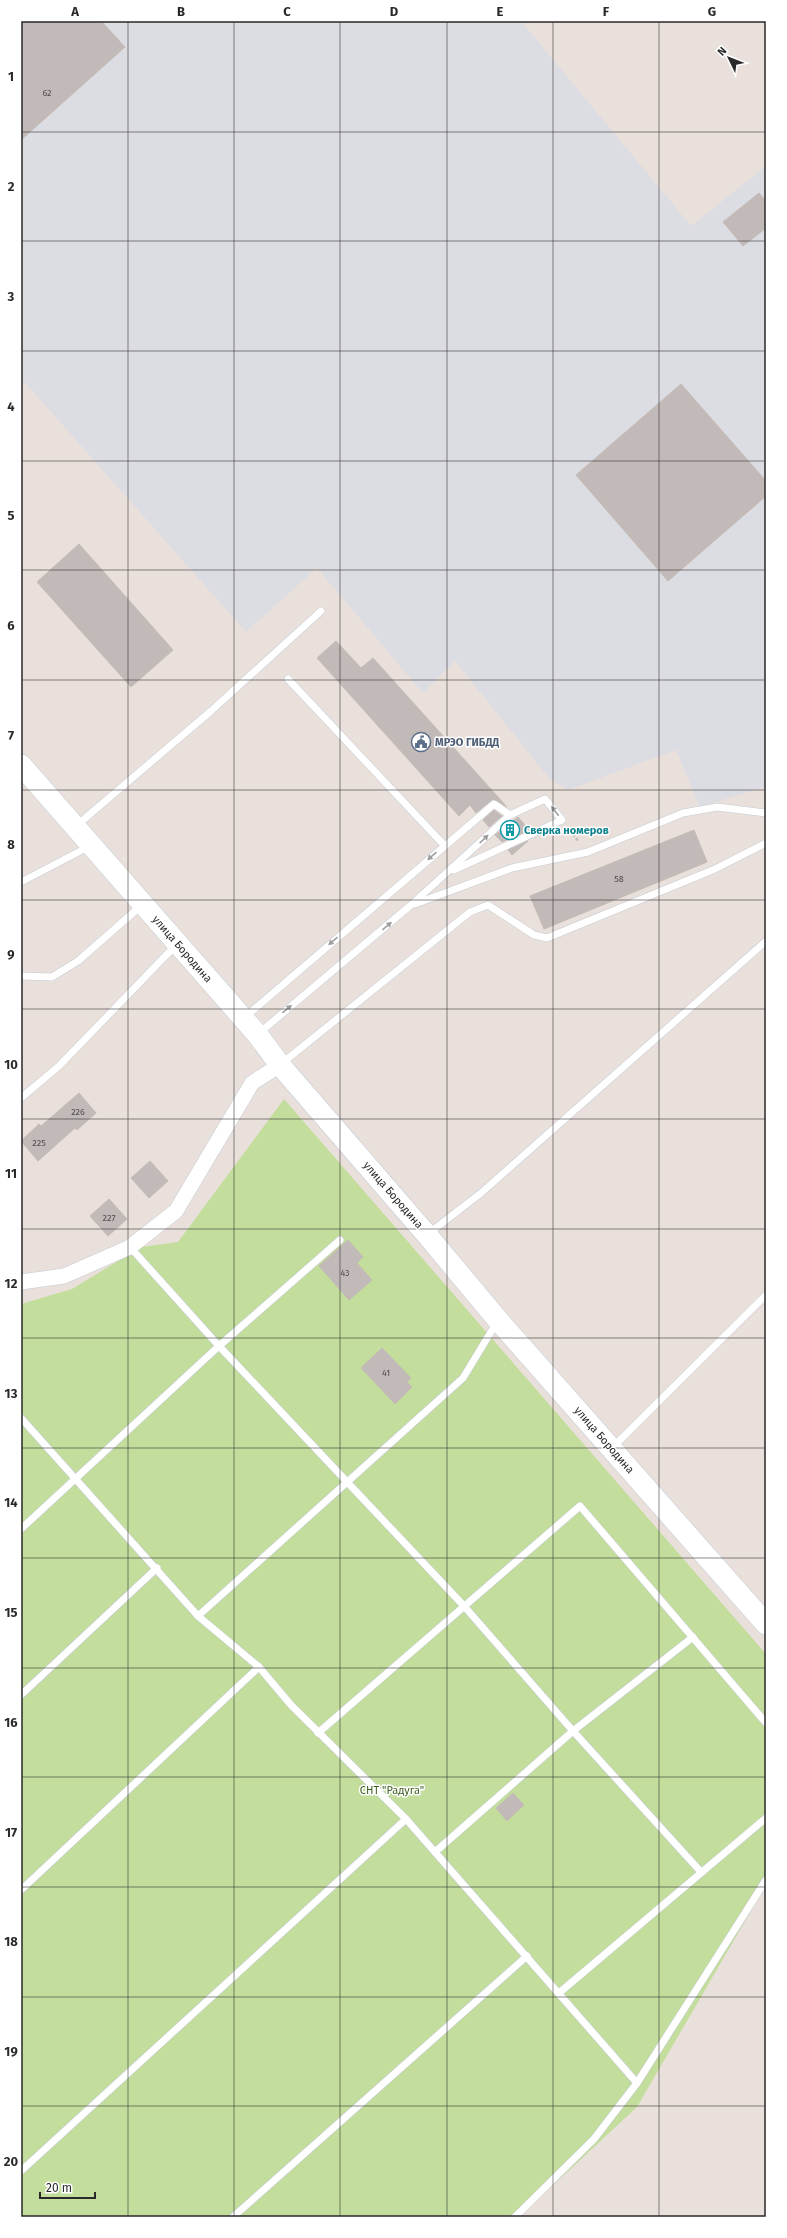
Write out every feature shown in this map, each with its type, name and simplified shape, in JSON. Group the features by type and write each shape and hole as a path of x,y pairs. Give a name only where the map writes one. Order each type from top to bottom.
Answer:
{"main road":[{"name":"улица Бородина","path":"21,764 257,1034 280,1065 427,1235 498,1320 766,1624"}],"street":[{"path":"21,1282 64,1276 130,1247 176,1211 252,1083 280,1065"}],"lane":[{"path":"75,826 211,711 321,611"},
{"path":"288,679 444,844"},
{"path":"257,1034 449,872 510,814 546,799 562,820 449,872"},
{"path":"243,1018 444,844 494,804 510,814"},
{"path":"411,905 512,868 588,852 683,813 717,808 766,813"},
{"path":"280,1065 470,912 488,905 534,935 547,938 715,869 766,842"},
{"path":"21,882 92,845"},
{"path":"21,976 52,978 78,961 143,904"},
{"path":"427,1235 481,1193 766,941"},
{"path":"21,1098 59,1066 178,944"},
{"path":"21,1529 219,1346 340,1240"},
{"path":"130,1247 219,1346 464,1606 573,1731 701,1872"},
{"path":"611,1448 766,1295"},
{"path":"198,1616 463,1378 498,1320"},
{"path":"21,1418 74,1479 157,1568 198,1616 259,1668 291,1706 406,1819 637,2083"},
{"path":"318,1732 580,1506 766,1723"},
{"path":"21,1695 157,1568"},
{"path":"434,1852 573,1731 693,1637"},
{"path":"21,1890 259,1668"},
{"path":"559,1993 766,1818"},
{"path":"21,2171 406,1819"},
{"path":"515,2217 594,2139 637,2083 766,1880"},
{"path":"233,2217 527,1956"}],"path":[{"path":"562,820 588,852"}],"shaded area":[{"path":"21,21 521,21 691,226 766,166 766,786 700,807 676,750 568,790 549,778 455,661 423,693 317,568 246,632 21,378"}],"green space":[{"name":"СНТ \"Радуга\"","path":"284,1099 766,1654 766,1885 637,2107 519,2217 21,2217 21,1304 72,1289 141,1247 178,1242"}],"building":[{"path":"21,21 101,21 125,47 21,140"},
{"path":"759,193 766,201 766,228 743,246 723,222"},
{"path":"681,384 766,481 766,496 668,581 576,475"},
{"path":"79,544 173,650 131,687 37,582"},
{"name":"МРЭО ГИБДД","path":"336,641 361,668 373,658 507,807 493,799 476,813 470,805 459,816 317,658"},
{"path":"494,810 502,816 489,827 483,820"},
{"path":"518,817 529,830 502,842 495,835"},
{"path":"694,830 707,862 544,929 530,896"},
{"path":"528,841 512,855 508,850"},
{"path":"79,1093 96,1113 77,1130 75,1128 38,1161 21,1141 39,1124 41,1126"},
{"path":"150,1161 168,1181 149,1198 131,1178"},
{"path":"109,1199 127,1219 108,1236 90,1216"},
{"path":"348,1240 363,1257 357,1263 372,1280 349,1300 319,1266"},
{"path":"382,1348 411,1378 407,1382 412,1387 395,1404 361,1368"},
{"path":"513,1793 524,1805 507,1821 496,1808"}],"place":[{"name":"МРЭО ГИБДД","path":"421,742"},
{"name":"Сверка номеров","path":"510,830"}]}
